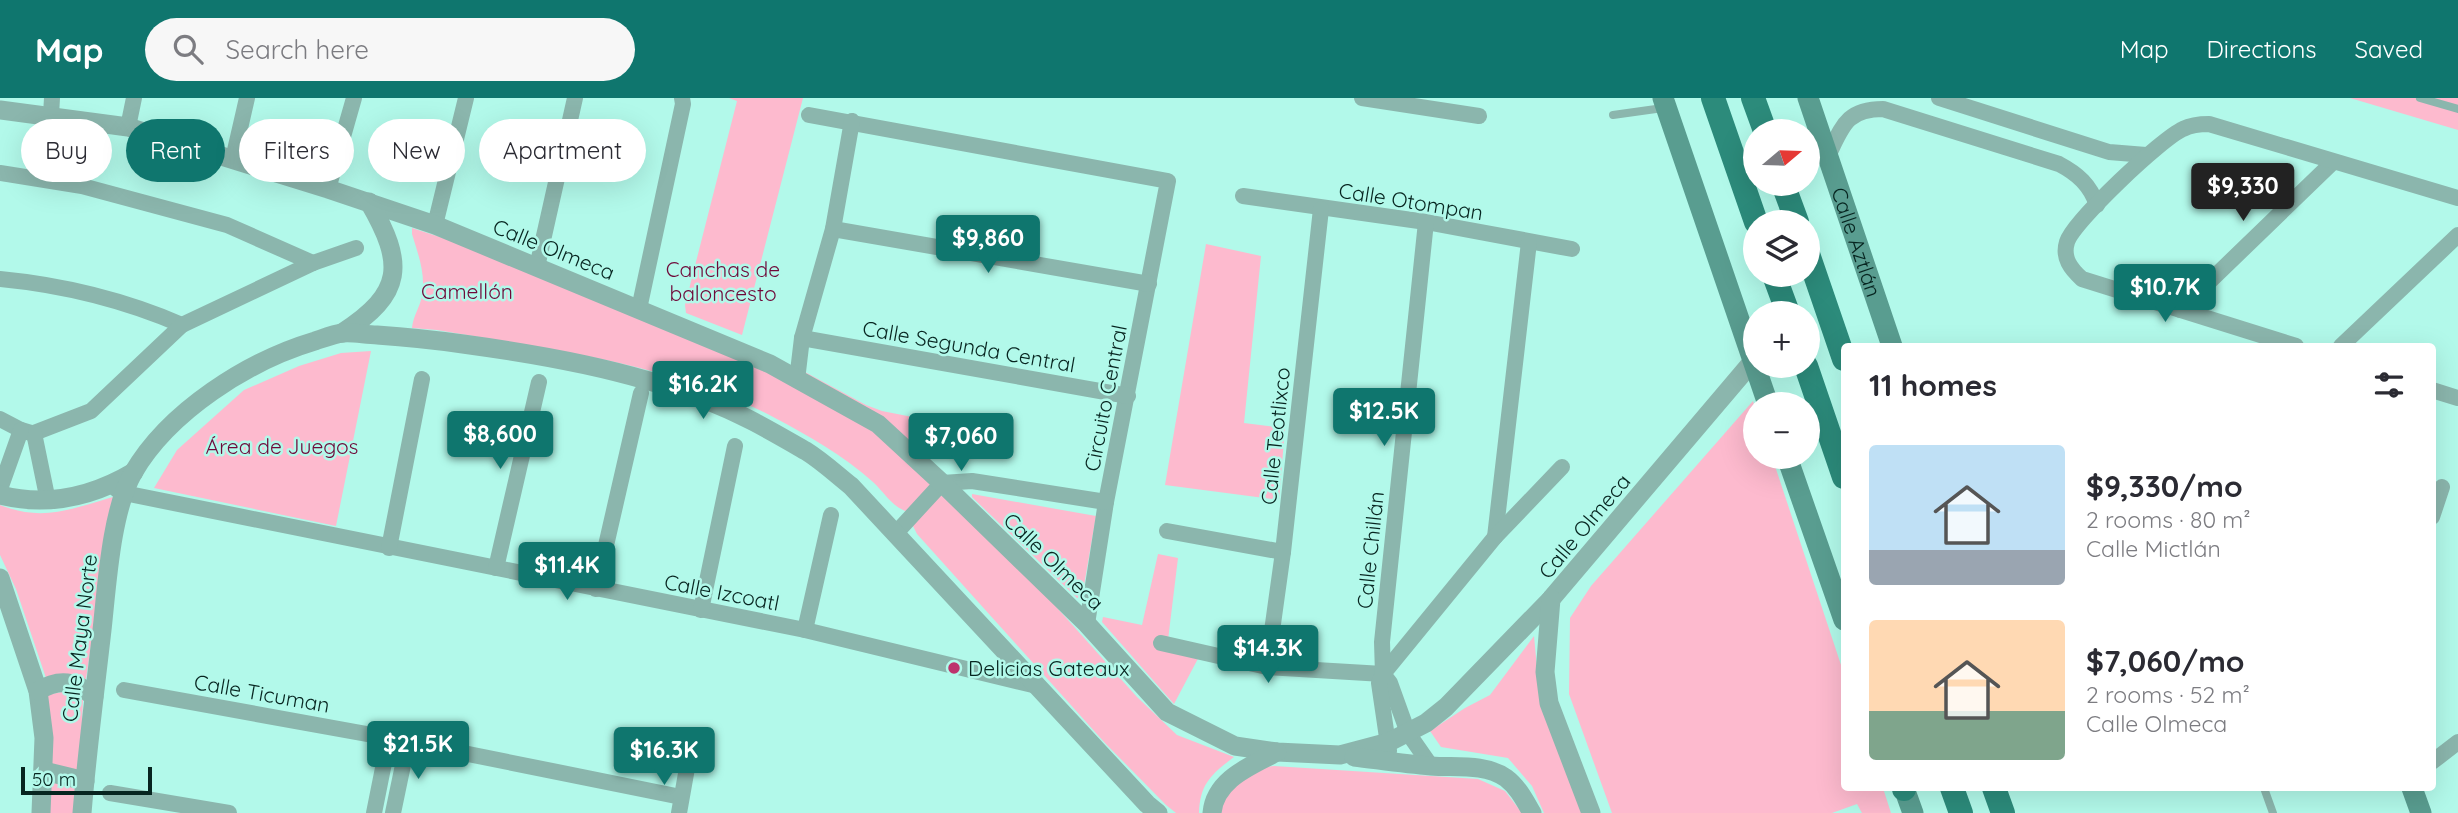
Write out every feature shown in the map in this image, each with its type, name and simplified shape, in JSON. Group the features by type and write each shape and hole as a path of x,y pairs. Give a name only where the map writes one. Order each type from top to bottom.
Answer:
{"main road":[{"path":"1713,98 1752,210"},
{"path":"1753,98 1761,119"},
{"name":"Calle Aztlán","path":"1808,98 1891,343"},
{"path":"1665,103 1743,332"},
{"path":"1819,287 1841,350"},
{"path":"1810,378 1841,468"},
{"path":"1791,469 1841,611"},
{"path":"1905,791 1913,813"},
{"path":"1953,791 1961,813"},
{"path":"1995,791 2003,813"},
{"path":"2413,791 2421,813"}],"street":[{"path":"130,119 134,98"},
{"path":"233,159 247,98"},
{"path":"328,188 354,98"},
{"path":"435,225 466,98"},
{"path":"537,267 575,98"},
{"path":"639,309 683,104 682,98"},
{"path":"1362,98 1479,116"},
{"path":"1938,98 2109,152 2146,156"},
{"name":"Calle Olmeca","path":"0,110 52,107 126,126"},
{"path":"1828,158 1846,121 1856,114 1884,109 2049,160 2081,178 2098,205"},
{"path":"797,380 802,338 832,229 852,121 809,115"},
{"name":"Circuito Central","path":"852,121 1168,181 1106,502 1087,624"},
{"path":"2286,343 2082,279 2072,270 2066,253 2067,242 2098,205 2146,156 2182,129 2209,124 2332,163 2458,198"},
{"path":"2049,160 2058,135"},
{"name":"Calle Olmeca","path":"225,157 435,225 770,364 878,424 1087,624 1167,712 1234,746 1277,752 1340,755 1389,752 1408,733 1446,707 1551,599 1743,373"},
{"path":"2180,310 2332,163"},
{"path":"0,173 82,186 227,225 313,263"},
{"name":"Calle Otompan","path":"1243,196 1426,222 1572,249"},
{"path":"0,495 19,500 48,501 117,490 189,410 230,380 267,359 342,333 362,320 378,305 389,288 392,277 391,247 369,202"},
{"name":"Calle Teotlixco","path":"1267,667 1283,552 1321,209"},
{"name":"Calle Chillán","path":"1389,752 1380,683 1383,674 1382,642 1426,222"},
{"path":"832,229 1149,284"},
{"path":"2345,343 2458,235"},
{"path":"1495,537 1529,242"},
{"path":"0,419 27,432 91,411 182,325 313,263 356,248"},
{"path":"0,279 72,289 127,304 182,325"},
{"path":"342,333 428,339 545,356 644,379 705,399 750,420 808,453 851,486 1158,813"},
{"name":"Calle Segunda Central","path":"802,338 1128,396"},
{"path":"389,548 422,379"},
{"path":"496,568 539,383"},
{"path":"2436,391 2458,398"},
{"path":"596,589 641,393"},
{"path":"0,489 27,432"},
{"path":"27,432 48,501"},
{"path":"701,610 736,446"},
{"path":"1161,643 1267,667 1383,674 1495,537 1562,467"},
{"path":"896,533 942,483 972,481 1106,502"},
{"path":"2436,505 2442,487"},
{"name":"Calle Izcoatl","path":"117,490 389,548 805,630 1037,686"},
{"name":"Calle Maya Norte","path":"82,813 117,490"},
{"path":"805,630 831,515"},
{"path":"1167,531 1283,552"},
{"path":"1,580 38,691 44,738 41,813"},
{"path":"1551,599 1545,672 1549,703 1591,813"},
{"name":"Calle Chillán","path":"1383,674 1390,683 1408,733 1431,766"},
{"path":"38,691 49,684 74,683 94,696"},
{"name":"Calle Ticuman","path":"124,690 408,741 680,805"},
{"path":"374,813 389,738"},
{"path":"393,813 408,741"},
{"path":"2436,759 2458,742"},
{"path":"1212,813 1219,789 1240,772 1277,752"},
{"path":"1389,752 1431,766 1481,768 1493,772 1507,779 1532,813"},
{"path":"680,805 687,768"},
{"path":"44,771 85,781"},
{"path":"110,793 229,813"}],"lane":[{"path":"2420,98 2458,109"},
{"path":"1612,115 1665,103"},
{"path":"2265,791 2273,813"}],"green space":[{"name":"Canchas de baloncesto","path":"729,98 803,98 742,335 686,313 685,305 737,101"},
{"path":"2350,98 2458,98 2458,130"},
{"name":"Camellón","path":"412,228 474,248 776,373 884,434 934,483 908,512 893,503 873,482 850,464 813,439 736,399 653,371 610,361 437,330 412,328 422,296 423,280"},
{"path":"1206,244 1261,256 1244,423 1285,428 1279,500 1165,485"},
{"name":"Área de Juegos","path":"371,351 336,526 154,488 177,450 244,390 299,366 341,353"},
{"path":"805,372 882,411 943,423 940,457 924,453 873,417 806,379"},
{"path":"1743,412 1743,469 1776,469 1841,665 1841,791 1884,791 1891,813 1862,813 1857,804 1832,813 1612,813 1569,694 1570,618 1591,586"},
{"path":"946,494 1025,572 1137,697 1177,735 1234,757 1209,780 1202,794 1199,813 1176,813 1166,805 1105,743 917,534 912,524 937,497"},
{"path":"972,494 1096,516 1082,597 1077,598 972,497"},
{"path":"113,497 86,679 63,675 46,678 16,589 0,555 0,505 30,513 44,513"},
{"path":"1158,554 1178,558 1168,640 1202,651 1174,704 1102,622 1103,617 1142,625"},
{"path":"1534,636 1540,700 1584,813 1544,813 1532,786 1508,758 1441,747 1430,731 1490,695"},
{"path":"73,690 83,700 80,766 74,813 48,813 46,695"},
{"path":"1274,766 1478,779 1505,791 1522,813 1221,813 1221,801 1253,769"}],"place":[{"name":"Delicias Gateaux","path":"954,668"}]}
